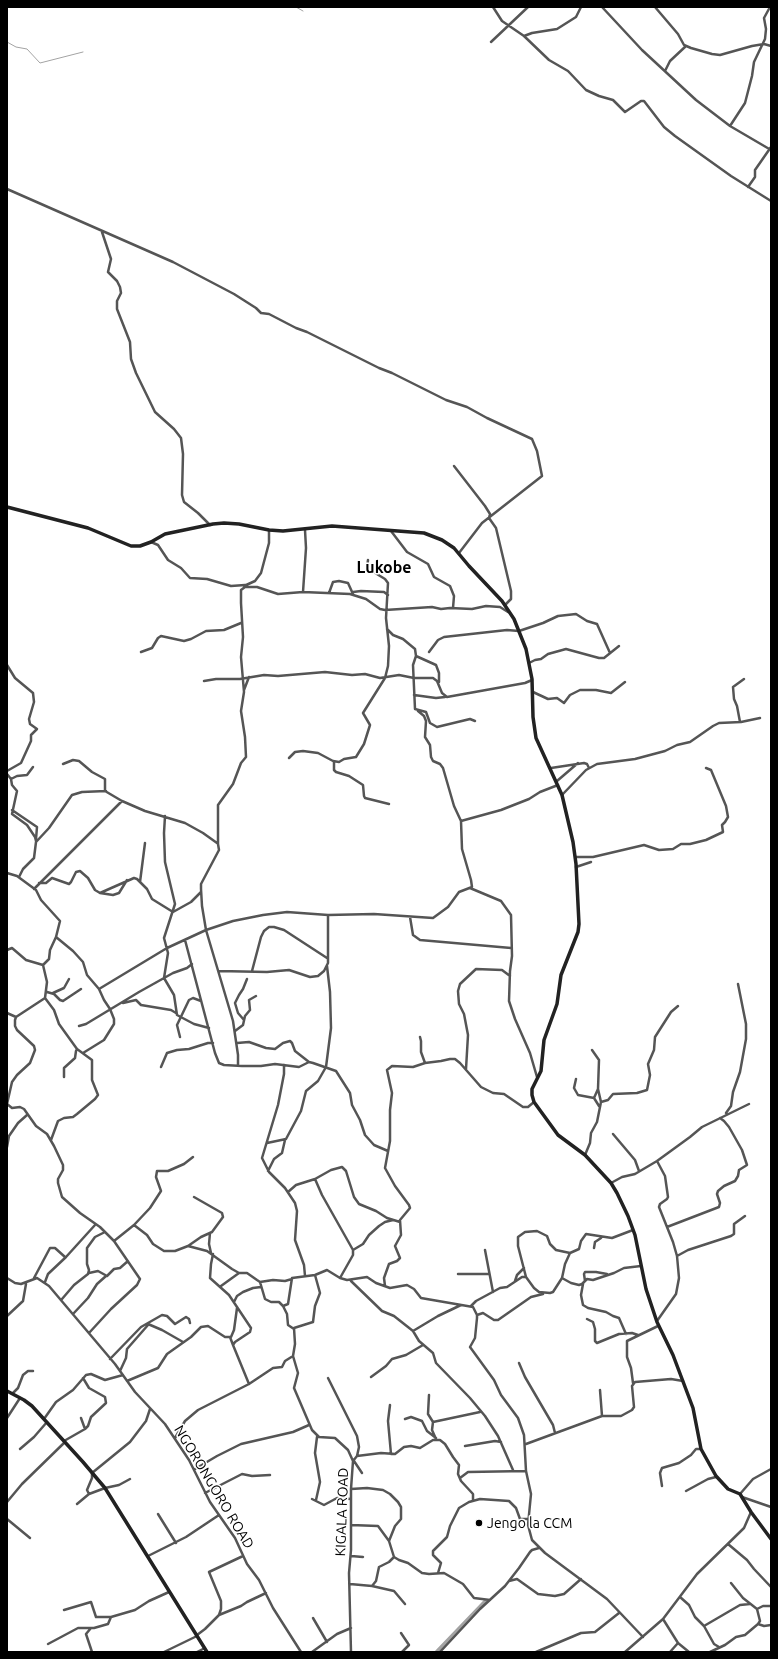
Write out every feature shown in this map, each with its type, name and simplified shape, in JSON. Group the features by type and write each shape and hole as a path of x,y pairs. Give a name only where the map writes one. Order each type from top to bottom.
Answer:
{"street":[{"path":"493,7 500,19 524,36 549,60 568,71 586,90 599,96 612,99 624,112 641,101 644,101 670,132 703,157 771,201"},
{"path":"491,42 528,7"},
{"path":"524,36 532,33 557,29 576,17 581,7"},
{"path":"602,7 613,21 696,100 730,126 770,149 755,170 755,177 748,187"},
{"path":"655,7 686,46 720,55 745,47 764,44 771,46"},
{"path":"730,126 745,103 754,62 764,44 766,30 764,18 770,7"},
{"path":"665,72 670,61 686,46"},
{"path":"7,189 183,267 242,299 261,313 269,314 446,400 467,407 487,418 532,438 537,451 542,476 480,526 459,553"},
{"path":"102,232 110,259 108,272 117,281 120,287 121,293 116,301 117,309 130,342 131,359 136,373 155,412 174,429 181,438 183,454 182,495 184,502 210,525"},
{"path":"454,466 486,506 489,512 489,518 496,528 511,591 511,599 504,605"},
{"path":"7,507 88,528 128,546 140,546 152,542 166,534 210,525 239,524 269,530 287,531 332,526 427,534 449,543 504,605 510,613 526,649 532,680 533,717 536,738 559,785 576,857 579,924 578,932 561,975 556,1004 544,1040 540,1071 532,1089 534,1102 558,1135 585,1155 611,1183 623,1206 633,1230 646,1288 658,1324 683,1381 693,1408 702,1449 716,1477 728,1489 741,1496 771,1507"},
{"path":"244,692 241,657 243,637 240,595 244,586 255,581 261,573 269,543 269,530"},
{"path":"303,592 306,548 305,530"},
{"path":"390,531 407,552 428,564 434,577 450,586 454,596 453,608"},
{"path":"152,542 158,545 168,560 182,568 190,578 207,579 231,586 260,587 278,594 303,592 353,594 366,599 380,609 387,610 432,607 441,610 453,608 472,609 483,606 498,606 510,613"},
{"path":"289,758 295,752 303,751 318,753 334,762 339,762 344,759 357,756 364,744 370,725 363,715 385,678 388,666 389,646 387,628 388,582 367,568 368,560"},
{"path":"329,593 333,582 336,581 347,582 353,594"},
{"path":"353,594 362,591 384,592 388,595"},
{"path":"429,652 438,640 444,637 506,630 519,631 558,616 577,615 587,621 597,624 610,653"},
{"path":"142,652 152,648 161,636 184,641 206,631 224,630 241,623"},
{"path":"387,628 393,635 403,639 415,650 416,656 413,665 414,707 424,716 426,721 425,737 430,745 433,761 440,764 443,768 454,806 461,821 463,854 472,884 470,888"},
{"path":"529,664 534,660 542,659 548,654 566,649 600,658 605,657 619,646"},
{"path":"416,656 436,665 439,673 439,685"},
{"path":"7,665 15,678 34,695 34,702 28,719 37,729 31,735"},
{"path":"204,681 264,675 278,676 329,672 350,675 365,674 375,678 385,678 398,675 414,678 433,678 437,681 442,693 446,697"},
{"path":"238,1065 234,1032 219,971 206,930 201,892 202,884 219,850 218,805 232,784 241,763 246,757 241,711 244,692 249,677"},
{"path":"740,722 734,699 733,687 744,679"},
{"path":"414,695 436,698 446,697 524,683 532,680"},
{"path":"532,692 548,699 557,698 564,703 570,695 580,690 596,690 611,693 625,682"},
{"path":"418,711 426,712 430,723 442,727 464,720 475,721"},
{"path":"562,795 589,768 604,762 623,762 690,742 716,724 740,722 760,718"},
{"path":"32,725 31,741 21,763 7,772 12,785 17,791 12,815 25,823 36,841"},
{"path":"63,764 73,760 79,761 92,772 105,779 106,783 104,789 106,792"},
{"path":"334,762 334,770 336,772 349,776 363,785 364,796 366,798 389,804"},
{"path":"557,781 578,763"},
{"path":"551,768 586,763 589,768"},
{"path":"10,779 17,776 27,775 32,767"},
{"path":"576,857 593,857 641,845 659,850 673,849 681,844 690,844 710,839 723,832 722,826 728,817 726,806 711,770 706,768"},
{"path":"461,821 500,810 530,799 540,792 559,785"},
{"path":"36,841 49,828 64,804 74,793 106,792 145,811 165,816 195,827 218,844"},
{"path":"34,889 122,801"},
{"path":"12,810 37,827 34,858 23,869 19,877"},
{"path":"165,816 164,833 166,862 174,894 175,907 164,938 168,960 164,978 174,994 177,1005 176,1013"},
{"path":"140,882 145,842"},
{"path":"576,867 591,862"},
{"path":"50,879 69,884 76,872 80,871 88,878 95,890 100,893 113,895 119,893 127,880"},
{"path":"7,873 19,877 34,889 59,919 60,923 50,950 49,959 44,965 47,982 47,992 45,998 36,1006 16,1018"},
{"path":"49,875 50,879"},
{"path":"100,893 134,878 147,889 152,899 173,912"},
{"path":"39,883 46,883 50,879"},
{"path":"99,989 167,948 206,930 234,921 287,912 328,915 374,914 410,917 436,917 448,907 459,892 470,888 499,900 506,906 512,917 510,1007 530,1053 537,1078"},
{"path":"173,912 191,902 201,892"},
{"path":"268,1171 274,1159 282,1153 285,1140 301,1111 306,1091 318,1081 326,1067 331,1028 330,992 327,966 328,915"},
{"path":"410,917 413,935 420,940 511,948"},
{"path":"252,972 261,937 264,931 269,928 284,930 327,958"},
{"path":"56,937 83,962 86,975 99,989 110,1009 114,1021 108,1036 101,1043 83,1052"},
{"path":"185,940 219,1063 261,1066 275,1064 299,1067 308,1062"},
{"path":"7,950 12,948 26,960 44,965"},
{"path":"79,1026 86,1024 164,978 187,968 192,964"},
{"path":"219,971 252,972 289,970 313,978 320,975 327,966"},
{"path":"466,1070 468,1035 464,1014 459,1004 458,991 460,984 476,969 502,970 510,976"},
{"path":"52,993 64,988 69,979"},
{"path":"244,1021 238,1013 235,1003 247,979"},
{"path":"724,1115 731,1106 740,1072 746,1039 745,1019 738,984"},
{"path":"47,992 52,993 63,1001 81,989"},
{"path":"234,1032 243,1027 245,1016 250,1010 249,1000 256,996"},
{"path":"45,998 54,1010 57,1022 77,1049 83,1052 93,1063 92,1080 98,1096 74,1117 64,1118 58,1121 51,1140"},
{"path":"180,1037 177,1025 191,998 202,1001"},
{"path":"120,1003 136,1000 141,1005 170,1010 194,1024 210,1029"},
{"path":"601,1102 608,1100 613,1094 636,1093 647,1090 650,1075 648,1064 654,1050 655,1037 671,1012 678,1006"},
{"path":"7,1013 16,1018"},
{"path":"16,1018 15,1023 17,1030 35,1048 31,1062 12,1082 8,1095 8,1105 12,1108 22,1108 51,1140 63,1165 63,1170 58,1180 61,1194 80,1213 95,1225 100,1227 114,1241 140,1279 140,1282 111,1309 89,1333"},
{"path":"420,1037 421,1052 425,1063"},
{"path":"236,1043 249,1042 266,1048 275,1049 285,1042 290,1041 295,1050 305,1061 336,1071 341,1076 350,1093 352,1105 368,1139 374,1145 388,1151"},
{"path":"161,1067 167,1053 213,1043"},
{"path":"64,1077 64,1068 75,1058 77,1049"},
{"path":"585,1155 597,1122 601,1102 598,1089 600,1065 597,1056 592,1050"},
{"path":"384,1286 384,1278 389,1264 398,1261 400,1258 395,1246 401,1236 400,1219 410,1211 410,1207 400,1195 386,1172 385,1166 390,1141 390,1110 392,1093 387,1069 392,1066 413,1067 425,1063 452,1059 460,1063 481,1087 493,1093 504,1094 521,1107 528,1107 534,1102"},
{"path":"284,1065 284,1074 278,1105 262,1158 268,1171 288,1192 296,1208 295,1240 304,1265 305,1276"},
{"path":"576,1078 574,1088 578,1095 594,1098 599,1106"},
{"path":"594,1098 598,1089"},
{"path":"611,1183 639,1171 657,1161 690,1138 702,1127 749,1104"},
{"path":"7,1147 8,1136 18,1123 27,1115"},
{"path":"668,1227 718,1207 720,1203 717,1192 724,1186 735,1181 739,1170 747,1165 742,1150 729,1127 720,1118"},
{"path":"613,1134 635,1160 639,1171"},
{"path":"267,1143 285,1140"},
{"path":"114,1241 134,1225 150,1208 161,1191 156,1176 157,1171 168,1171 184,1164 193,1157"},
{"path":"657,1161 665,1176 668,1197 660,1204 659,1208 668,1227 677,1256 679,1270 678,1287 673,1299 659,1316 658,1324"},
{"path":"288,1192 296,1185 315,1179 334,1169 344,1168 349,1177 356,1201 362,1206 400,1222"},
{"path":"315,1179 322,1195 353,1250 353,1255 340,1278"},
{"path":"134,1225 147,1235 153,1244 164,1251 175,1251 188,1246 210,1233 223,1217 223,1214 194,1197"},
{"path":"677,1256 688,1250 731,1236 734,1234 734,1224 745,1216"},
{"path":"353,1250 362,1244 379,1226 385,1222 393,1220"},
{"path":"45,1282 48,1274 66,1257 95,1225"},
{"path":"570,1253 565,1264 562,1278 553,1292 550,1294 543,1293 534,1288 526,1277 518,1242 519,1235 532,1230 540,1232 547,1236 551,1246 558,1251 570,1253 580,1249 581,1241 586,1234 602,1238 615,1238 633,1230"},
{"path":"89,1273 87,1248 95,1237 105,1232"},
{"path":"210,1233 209,1244 212,1254 210,1278 230,1295 251,1329 247,1335 235,1342 233,1345"},
{"path":"594,1248 595,1242 602,1238"},
{"path":"188,1246 200,1248 212,1254 239,1273 247,1273 260,1282 266,1300 279,1302 282,1305 287,1314 288,1325 294,1329"},
{"path":"7,1278 17,1284 26,1283 34,1278 50,1248 54,1248 66,1257"},
{"path":"485,1250 493,1292"},
{"path":"73,1314 88,1298 97,1284 114,1269 120,1268 128,1261"},
{"path":"562,1278 575,1285 589,1279 593,1280 608,1275 630,1266 641,1266"},
{"path":"515,1281 516,1275 524,1268"},
{"path":"260,1282 272,1280 285,1281 315,1275 327,1270 340,1278 351,1280 367,1277 376,1283 390,1288 407,1285 414,1289 421,1298 471,1306 477,1315 476,1333 470,1347 494,1380 501,1395 518,1418 524,1435 526,1444 526,1471 531,1494 528,1519 530,1534 539,1548 607,1599 643,1638"},
{"path":"62,1299 71,1288 89,1273 98,1271 106,1276"},
{"path":"608,1275 596,1272 585,1272 581,1295 583,1305 588,1308 604,1311 619,1318 626,1334"},
{"path":"221,1286 239,1273"},
{"path":"458,1274 489,1274"},
{"path":"294,1329 313,1322 315,1306 320,1293 315,1275"},
{"path":"471,1306 476,1301 493,1292 507,1287 522,1277 526,1277"},
{"name":"NGORONGORO ROAD","path":"34,1278 45,1282 62,1299 150,1409 163,1421 195,1469 205,1493 235,1538 243,1556 300,1652"},
{"path":"282,1305 288,1304 292,1279"},
{"path":"351,1280 382,1311 394,1316 413,1331 423,1345 433,1353 436,1363 470,1398 495,1431 514,1470"},
{"path":"7,1316 23,1301 26,1283"},
{"path":"234,1302 237,1296 244,1292 253,1288 261,1287"},
{"path":"533,1296 534,1288"},
{"path":"477,1315 483,1314 494,1320 498,1320 533,1296 543,1293"},
{"path":"413,1331 438,1316 462,1305"},
{"path":"230,1337 234,1330 237,1308"},
{"path":"110,1359 147,1324 163,1315 169,1317 175,1324 186,1317 189,1319 190,1323"},
{"path":"588,1319 593,1322 595,1339 597,1343 616,1335 638,1335"},
{"path":"147,1324 162,1330 183,1342"},
{"path":"120,1370 126,1358 127,1348 147,1324"},
{"path":"526,1444 602,1416 621,1416 632,1410 634,1407 633,1384 631,1368 626,1357 627,1343 628,1340 658,1324"},
{"path":"127,1381 155,1370 168,1354 193,1336 198,1328 205,1326 225,1337 230,1337"},
{"path":"174,1438 186,1420 198,1410 249,1384 273,1368 282,1367 292,1356 295,1344 294,1329"},
{"path":"230,1337 249,1384"},
{"path":"371,1377 386,1366 392,1359 406,1355 423,1345"},
{"path":"292,1356 298,1375 294,1387 309,1425 317,1437 315,1453 320,1482 316,1500"},
{"path":"519,1362 553,1425 555,1433"},
{"path":"12,1394 18,1388 23,1375 28,1371 33,1371"},
{"path":"20,1449 34,1437 56,1402 68,1394 83,1378 89,1374 105,1380 123,1376"},
{"path":"7,1502 22,1484 65,1441 85,1429 88,1426 91,1417 105,1405 106,1400 102,1394 89,1388 83,1378"},
{"path":"328,1378 357,1436 359,1447 354,1461 362,1473"},
{"path":"633,1384 635,1382 671,1379 683,1381"},
{"path":"600,1390 602,1416"},
{"path":"7,1391 32,1406 65,1441 105,1488 207,1652"},
{"path":"429,1395 428,1414 433,1422 432,1430 436,1439"},
{"path":"7,1418 20,1398"},
{"path":"390,1405 388,1421 391,1454"},
{"path":"89,1494 87,1490 92,1478 92,1473 130,1442 134,1434 146,1421 150,1409"},
{"path":"433,1422 480,1412"},
{"path":"405,1419 411,1417 423,1422 427,1431 436,1439 444,1443 452,1457 458,1463 459,1466 457,1473 474,1494 473,1501"},
{"path":"81,1418 85,1429"},
{"path":"195,1469 241,1444 294,1432 309,1425"},
{"name":"KIGALA ROAD","path":"317,1437 326,1439 335,1438 348,1450 354,1461 351,1488 351,1556 349,1573 352,1652"},
{"path":"357,1456 397,1453 408,1446 420,1448 436,1439"},
{"path":"465,1446 495,1441 501,1442"},
{"path":"662,1486 660,1473 662,1468 678,1463 691,1455 696,1448 702,1449"},
{"path":"741,1496 753,1479 771,1468"},
{"path":"460,1478 468,1472 514,1470 526,1471"},
{"path":"205,1493 242,1474 252,1476 270,1475"},
{"path":"686,1491 708,1479 716,1477"},
{"path":"77,1504 89,1494 105,1488 119,1486 130,1479"},
{"path":"351,1488 383,1490 390,1494 398,1502 401,1508 401,1519 395,1526 389,1541"},
{"path":"741,1496 771,1539"},
{"path":"312,1499 324,1506 338,1498 351,1499"},
{"path":"438,1573 441,1563 433,1555 433,1550 447,1537 450,1526 459,1508 473,1501 485,1499 509,1501 516,1508 520,1519 528,1519"},
{"path":"625,1652 643,1638 663,1619 697,1574 744,1528 751,1512"},
{"path":"158,1514 176,1543"},
{"path":"148,1556 176,1543 219,1515"},
{"path":"7,1519 30,1538"},
{"path":"351,1525 376,1525 389,1541 394,1557 408,1563 422,1573 444,1573 462,1584 474,1598 490,1600"},
{"path":"728,1544 748,1560 754,1569 771,1587"},
{"path":"440,1652 508,1582 530,1552 539,1548"},
{"path":"164,1652 197,1636 219,1614 222,1609 221,1601 209,1572 243,1556"},
{"path":"351,1556 363,1557"},
{"path":"372,1586 376,1581 379,1567 389,1562 394,1557"},
{"path":"508,1582 517,1579 538,1594 556,1596 564,1594 581,1579"},
{"path":"710,1652 739,1636 745,1635 760,1621 757,1609 750,1604 731,1583"},
{"path":"350,1584 372,1586 394,1591 405,1604"},
{"path":"64,1610 91,1602 96,1617 111,1617 135,1610 149,1601 169,1592"},
{"path":"219,1614 241,1606 266,1593"},
{"path":"680,1597 689,1605 695,1617 704,1626 714,1644 715,1649"},
{"path":"704,1626 740,1605 750,1604"},
{"path":"757,1609 763,1606 771,1606"},
{"path":"536,1652 581,1633 595,1632 620,1613"},
{"path":"48,1644 78,1628 91,1628 108,1624 111,1617"},
{"path":"313,1618 327,1642"},
{"path":"663,1619 678,1643 689,1652"},
{"path":"758,1624 764,1626 771,1625"},
{"path":"91,1628 86,1634 92,1652"},
{"path":"312,1652 337,1634 351,1628"},
{"path":"401,1633 409,1644 402,1652"},
{"path":"670,1652 678,1643"},
{"path":"714,1644 719,1647"},
{"path":"197,1652 205,1648"}],"waterway":[{"path":"296,7 303,11"},
{"path":"7,42 16,47 27,49 40,63 83,52"},
{"path":"437,1652 485,1602"}],"place":[{"name":"Jengo la CCM","path":"479,1523"}],"district":[{"name":"Lukobe","path":"384,568"}]}
